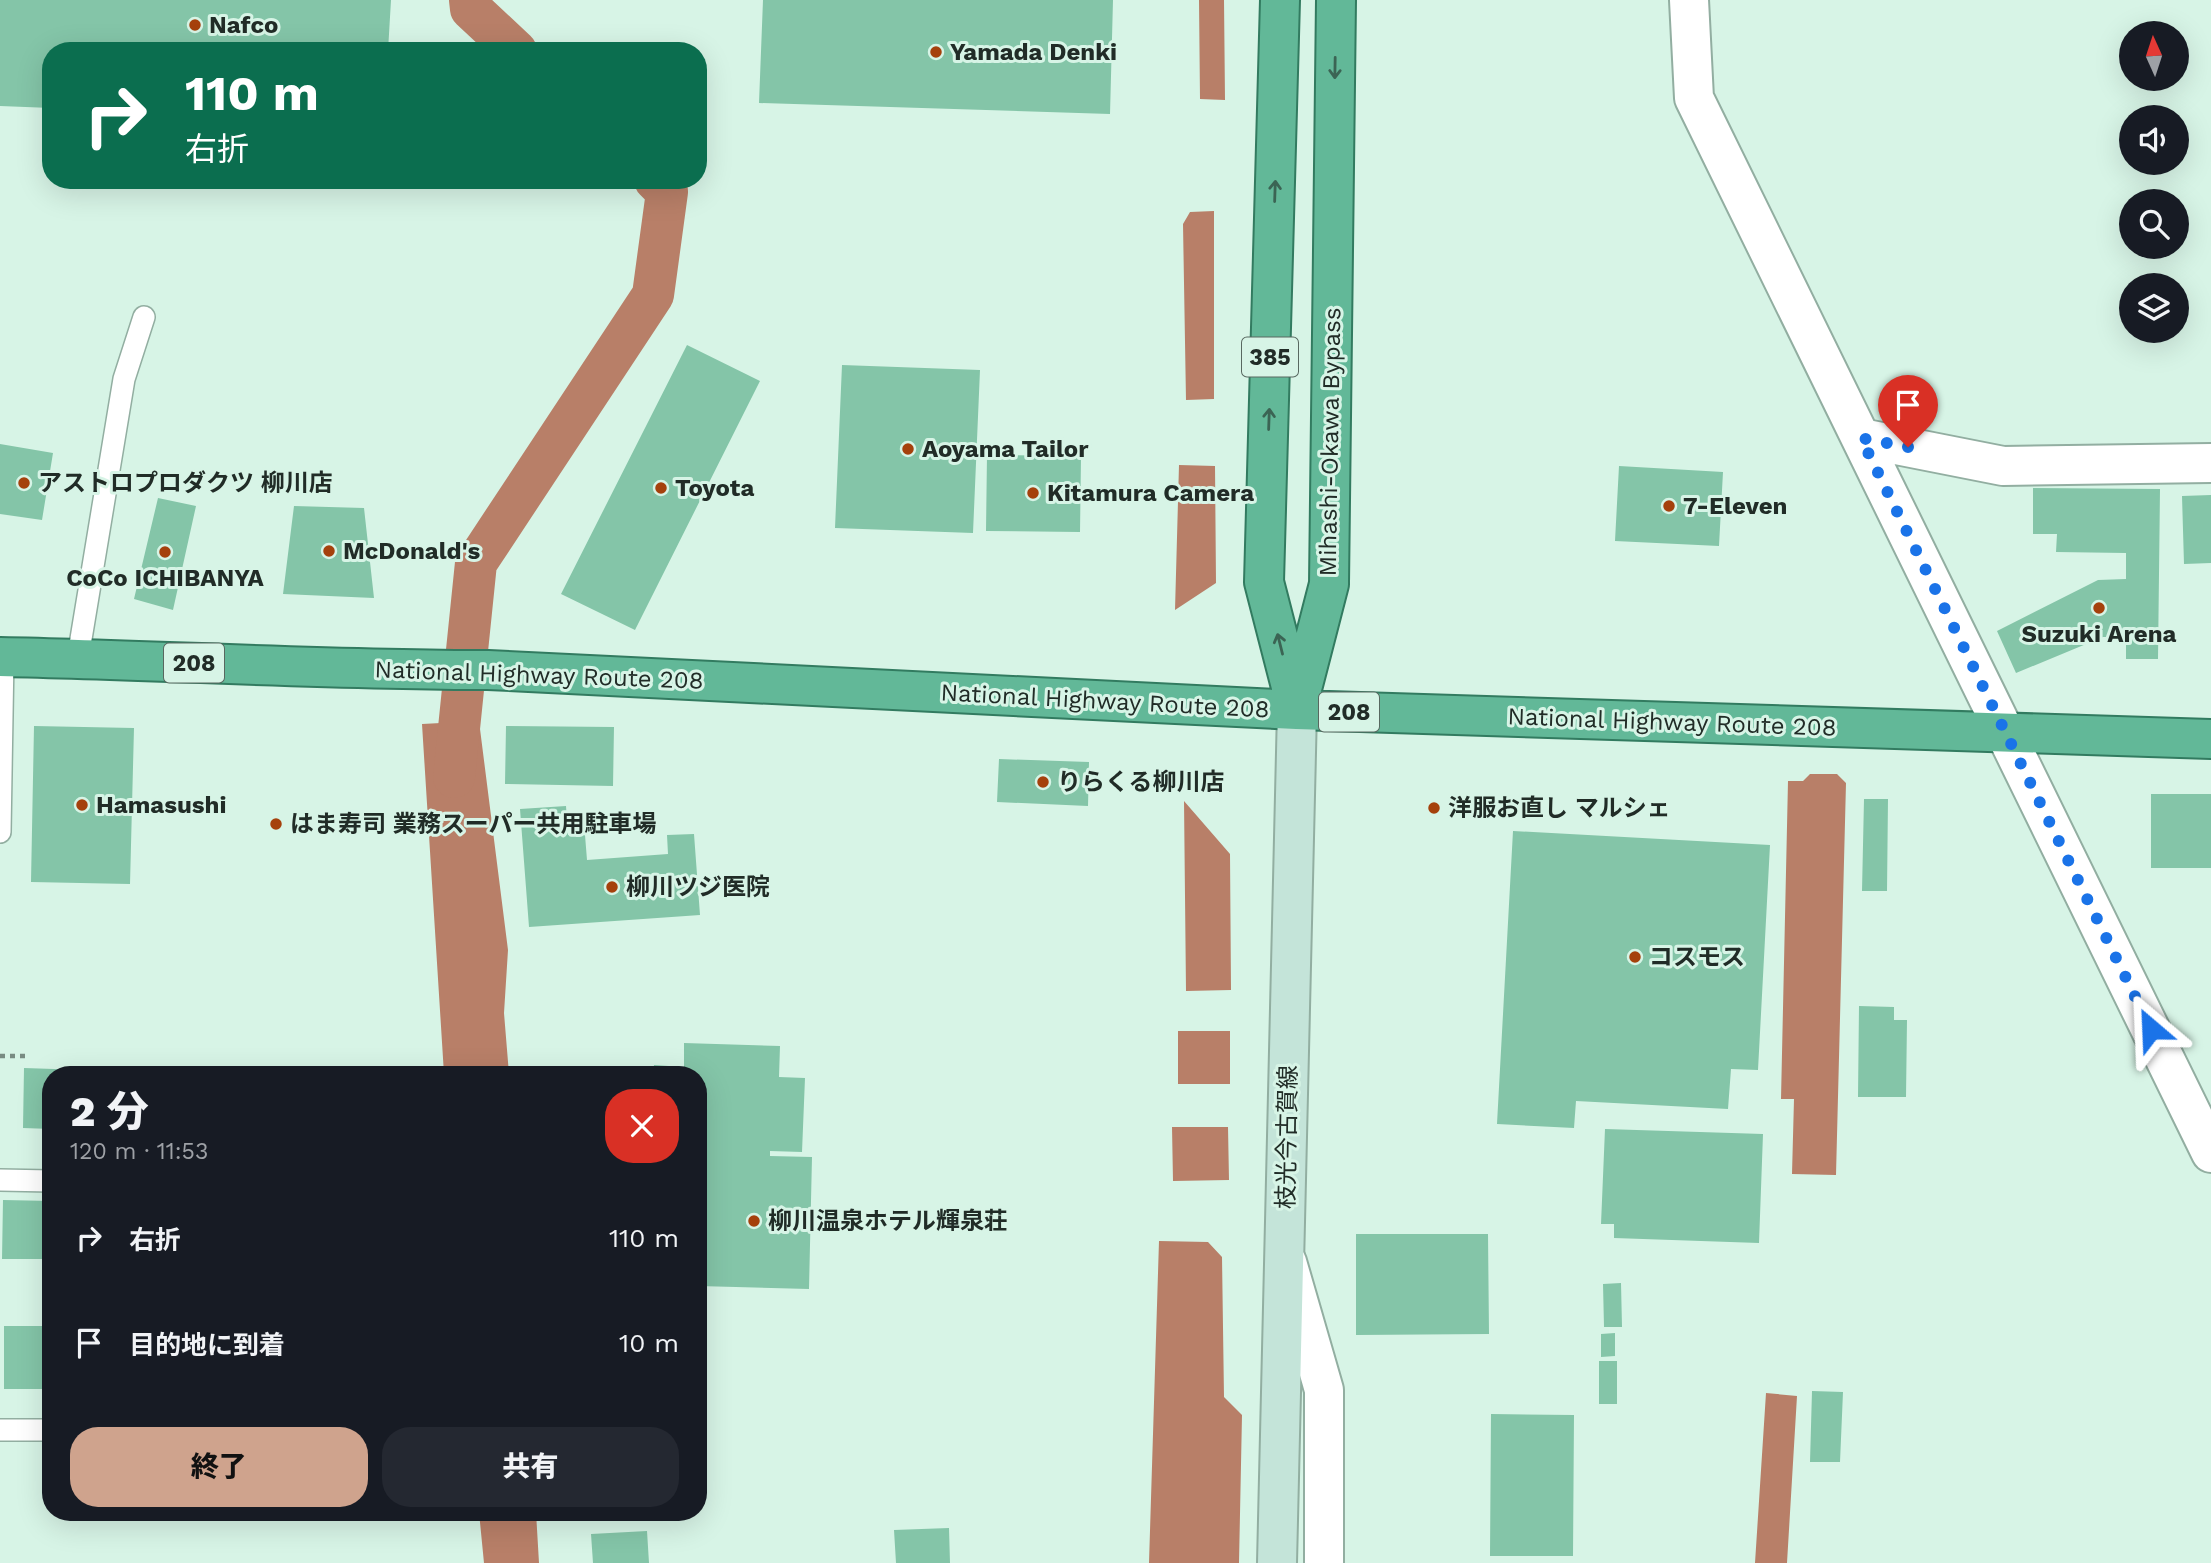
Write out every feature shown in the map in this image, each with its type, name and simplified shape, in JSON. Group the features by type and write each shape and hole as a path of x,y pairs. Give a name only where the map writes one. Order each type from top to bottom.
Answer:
{"highway":[{"name":"385","path":"1280,0 1264,582 1297,710"},
{"name":"Mihashi-Okawa Bypass","path":"1297,710 1329,584 1336,0"},
{"name":"National Highway Route 208","path":"1,657 78,657 387,670 488,670 1297,710 2211,738"}],"main road":[{"name":"枝光今古賀線","path":"1277,1563 1297,710"}],"street":[{"path":"1689,0 1694,98 2211,1153"},
{"path":"1861,438 2003,466 2211,463"},
{"path":"1285,1253 1325,1390 1324,1563"}],"lane":[{"path":"78,657 124,379 144,317"},
{"path":"0,832 1,657"},
{"path":"0,1180 42,1181"},
{"path":"0,1430 42,1430"}],"path":[{"path":"0,1056 28,1056"}],"shaded area":[{"path":"1199,0 1224,0 1225,100 1200,99"},
{"path":"1214,211 1214,399 1186,400 1183,224 1190,212"},
{"path":"1179,465 1215,466 1216,583 1175,610"},
{"path":"479,721 508,950 504,1013 508,1066 443,1066 422,724"},
{"path":"1810,774 1837,774 1846,783 1836,1175 1792,1174 1794,1099 1781,1099 1788,781 1803,781"},
{"path":"1184,801 1230,854 1231,990 1186,991"},
{"path":"1178,1031 1230,1031 1230,1084 1178,1084"},
{"path":"1172,1127 1228,1127 1229,1180 1173,1181"},
{"path":"1159,1241 1208,1242 1222,1257 1224,1397 1242,1415 1239,1563 1149,1563"},
{"path":"1766,1393 1797,1396 1787,1563 1755,1563"},
{"path":"480,1521 537,1521 539,1563 484,1563"}],"building":[{"name":"Nafco","path":"0,0 391,0 389,42 42,42 42,108 0,106"},
{"name":"Yamada Denki","path":"763,0 1113,0 1110,114 759,103"},
{"name":"Toyota","path":"687,345 760,381 635,630 561,594"},
{"name":"Aoyama Tailor","path":"842,365 980,370 973,533 835,528"},
{"name":"アストロプロダクツ 柳川店","path":"0,444 53,453 42,520 0,514"},
{"name":"Kitamura Camera","path":"987,455 1081,456 1080,532 986,531"},
{"name":"7-Eleven","path":"1619,466 1723,472 1719,546 1615,541"},
{"path":"2033,488 2160,489 2158,659 2126,659 2126,637 2103,637 2016,673 1997,631 2098,580 2126,579 2126,553 2056,552 2057,534 2033,534"},
{"path":"2211,495 2211,563 2184,564 2182,496"},
{"name":"CoCo ICHIBANYA","path":"158,498 196,506 173,610 134,599"},
{"name":"McDonald's","path":"294,506 364,508 374,598 283,594"},
{"name":"Hamasushi","path":"34,726 134,728 130,884 31,882"},
{"path":"506,726 614,727 613,786 505,784"},
{"name":"りらくる柳川店","path":"999,759 1089,762 1088,806 997,802"},
{"path":"2151,794 2211,794 2211,868 2151,868"},
{"path":"1864,799 1888,799 1887,891 1862,891"},
{"name":"柳川ツジ医院","path":"566,806 568,835 585,835 587,860 668,854 667,835 694,834 700,915 529,927 520,809"},
{"name":"コスモス","path":"1513,831 1770,845 1758,1070 1731,1069 1728,1109 1576,1101 1574,1128 1497,1124"},
{"path":"1859,1006 1894,1007 1894,1020 1907,1020 1906,1097 1858,1097"},
{"name":"柳川温泉ホテル輝泉荘","path":"684,1043 780,1046 779,1077 805,1078 802,1152 770,1151 770,1156 812,1157 809,1289 707,1286 707,1066 684,1066"},
{"path":"24,1068 42,1069 42,1129 23,1128"},
{"path":"1605,1129 1763,1134 1759,1243 1614,1238 1614,1224 1601,1224"},
{"path":"3,1200 42,1201 42,1259 2,1259"},
{"path":"1356,1234 1488,1234 1489,1334 1356,1335"},
{"path":"1621,1283 1622,1327 1604,1327 1603,1284"},
{"path":"4,1326 42,1326 42,1389 4,1389"},
{"path":"1615,1333 1615,1356 1601,1357 1601,1334"},
{"path":"1599,1361 1617,1361 1617,1404 1599,1404"},
{"path":"1812,1391 1843,1392 1840,1462 1810,1462"},
{"path":"1491,1414 1574,1415 1573,1556 1490,1556"},
{"path":"949,1528 950,1563 896,1563 894,1530"},
{"path":"647,1531 649,1563 593,1563 591,1534"}],"waterway":[{"path":"470,0 471,9 506,42"},
{"path":"454,777 476,563 653,295 667,192 664,189"}],"place":[{"name":"Nafco","path":"195,25"},
{"name":"Yamada Denki","path":"936,52"},
{"name":"Aoyama Tailor","path":"908,449"},
{"name":"アストロプロダクツ 柳川店","path":"24,483"},
{"name":"Toyota","path":"661,488"},
{"name":"Kitamura Camera","path":"1033,493"},
{"name":"7-Eleven","path":"1669,506"},
{"name":"McDonald's","path":"329,551"},
{"name":"CoCo ICHIBANYA","path":"165,552"},
{"name":"Suzuki Arena","path":"2099,608"},
{"name":"りらくる柳川店","path":"1043,782"},
{"name":"Hamasushi","path":"82,805"},
{"name":"洋服お直し マルシェ","path":"1434,808"},
{"name":"はま寿司 業務スーパー共用駐車場","path":"276,824"},
{"name":"柳川ツジ医院","path":"612,887"},
{"name":"コスモス","path":"1635,957"},
{"name":"柳川温泉ホテル輝泉荘","path":"754,1221"}],"route":[{"path":"1908,447 1861,438 2151,1029"}]}
